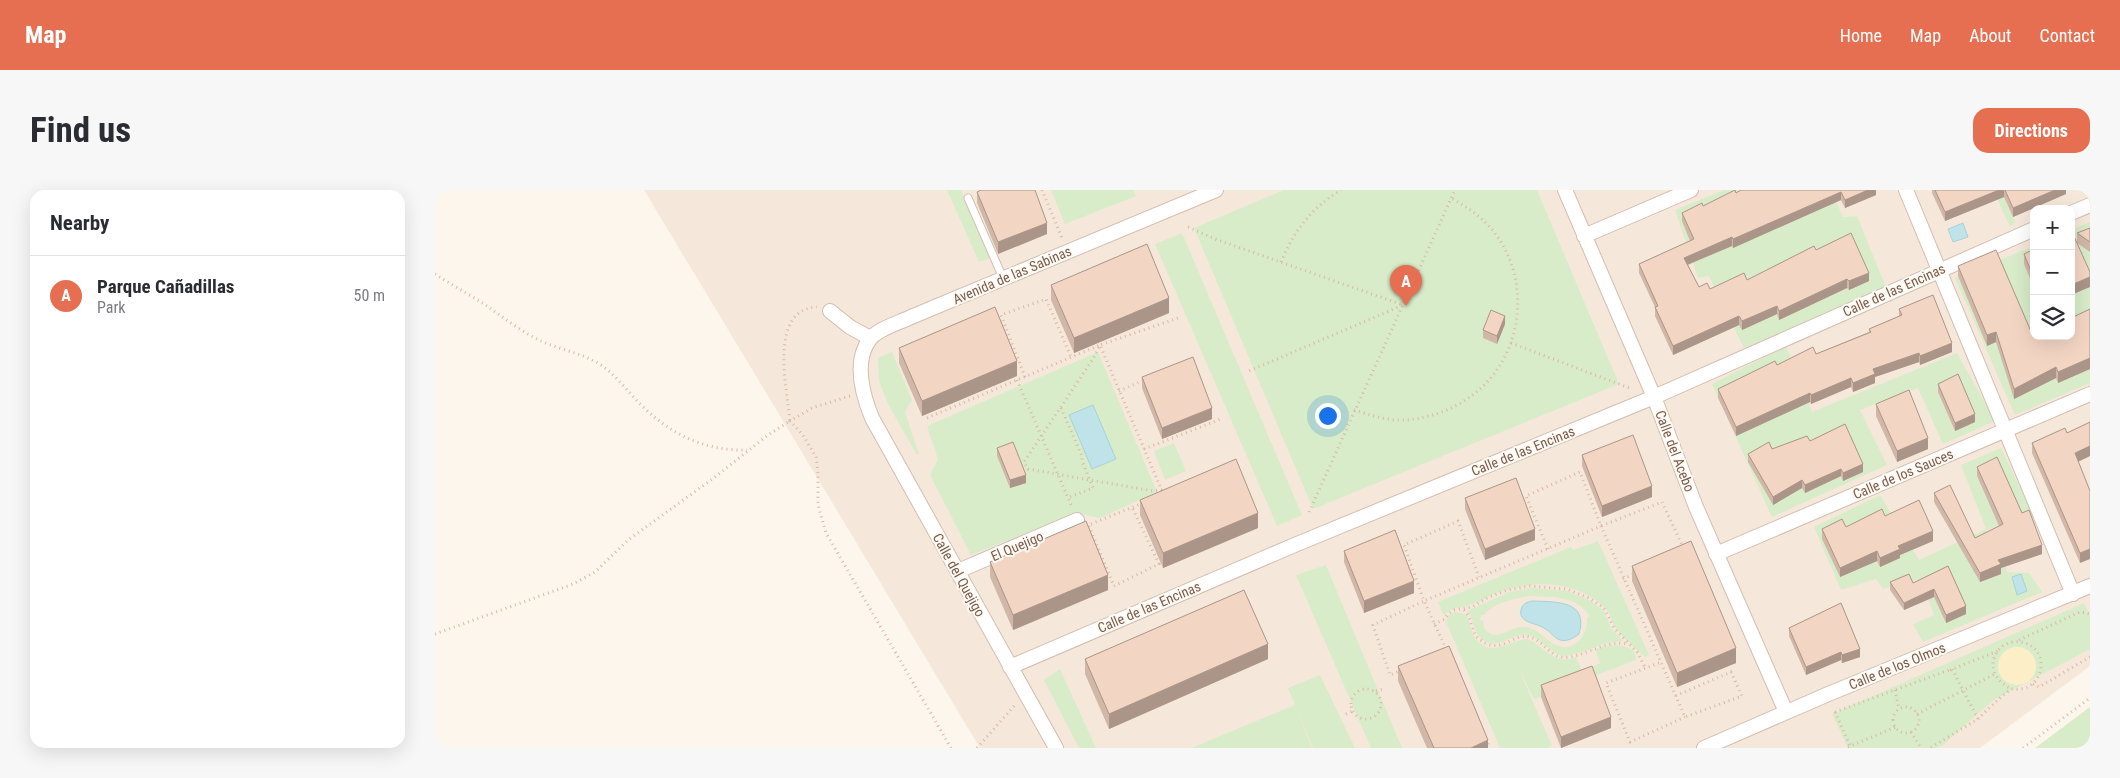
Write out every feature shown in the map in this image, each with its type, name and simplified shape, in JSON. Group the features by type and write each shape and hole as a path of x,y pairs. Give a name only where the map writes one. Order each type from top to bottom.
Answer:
{"street":[{"name":"Avenida de las Sabinas","path":"871,338 878,332 911,317 1216,190"},
{"name":"Calle del Acebo","path":"1565,190 1654,397 1716,554 1785,712"},
{"path":"1584,236 1691,190"},
{"path":"1906,190 2073,594"},
{"path":"2075,211 2090,205"},
{"name":"Calle de las Encinas","path":"1010,667 1289,548 1654,397 2030,231"},
{"path":"830,311 850,327 871,338 865,348 862,363 863,396"},
{"name":"Calle de los Sauces","path":"1716,554 2090,394"},
{"name":"Calle del Quejigo","path":"863,396 871,418 1056,748"},
{"name":"El Quejigo","path":"958,571 1083,523"},
{"name":"Calle de los Olmos","path":"1704,748 1785,712 2090,586"}],"lane":[{"path":"968,198 1003,278"}],"path":[{"path":"1042,190 1067,252"},
{"path":"1281,262 1299,227 1311,212 1326,199 1341,190"},
{"path":"1309,512 1455,190"},
{"path":"1354,410 1375,417 1395,420 1417,419 1437,414 1457,406 1475,394 1490,380 1502,363 1511,343 1517,321 1518,297 1513,267 1507,252 1489,226 1478,215 1451,198"},
{"path":"1188,228 1403,305"},
{"path":"435,274 539,340 578,354 601,366 653,416 691,440 716,448 748,450"},
{"path":"1025,377 1001,315 1046,299 1071,357"},
{"path":"1249,371 1403,305"},
{"path":"830,311 816,307 802,311 791,320 785,336 790,421 803,435 816,457 818,506 826,534 951,748"},
{"path":"927,418 1100,345 1178,318"},
{"path":"1511,343 1654,397"},
{"path":"1100,345 1119,391 1162,492 1153,492 1028,469 1025,462 1093,359 1100,345"},
{"path":"1119,391 1153,376"},
{"path":"1017,380 1067,498 1083,523 1114,586 1159,564 1133,507"},
{"path":"435,634 573,584 595,572 628,540 790,421 812,408 863,396"},
{"path":"1061,408 1093,488 1067,498"},
{"path":"1144,449 1221,419"},
{"path":"1548,549 1526,496 1580,472 1659,663 1685,717"},
{"path":"1083,523 1148,501"},
{"path":"1407,669 1390,675 1373,625 1479,577 1662,502 1685,552"},
{"path":"1449,654 1424,601 1404,545 1458,521 1479,577"},
{"path":"1623,578 1641,571"},
{"path":"1434,624 1445,619 1454,610 1472,607 1497,594 1519,587 1552,586 1567,589 1589,598 1604,608 1614,628 1637,652 1646,669"},
{"path":"1463,609 1471,619 1475,634 1479,639 1492,646 1504,645 1516,639 1529,637 1539,642 1552,654 1565,658 1609,644 1629,644"},
{"path":"1896,727 1850,747 1835,712 1998,651 2004,646 2080,612 2090,614"},
{"path":"1998,651 1994,659 1995,674 2005,686 2019,689 2033,684 2041,671 2039,654 2027,643 2016,642"},
{"path":"2033,684 2039,688 2090,657"},
{"path":"1659,663 1606,683 1630,742 1685,717 1742,696 1731,672 1675,696"},
{"path":"1949,670 1951,669 1978,718"},
{"path":"1917,714 1995,674"},
{"path":"1375,692 1381,702 1381,707 1371,718 1362,718 1353,711 1351,703 1355,694 1363,689 1375,692 1384,689"},
{"path":"1930,748 1978,718 2012,689"},
{"path":"1895,690 1899,709 1893,719 1896,727 1902,732 1911,732"},
{"path":"977,748 1010,712 1024,692"},
{"path":"2023,748 2090,698"},
{"path":"1899,709 1911,708 1917,714 1919,722 1911,732"},
{"path":"1346,714 1353,711"},
{"path":"1483,731 1490,748"},
{"path":"1911,732 1921,748"}],"shaded area":[{"path":"644,190 2090,190 2090,666 1980,748 980,748"}],"green space":[{"path":"947,190 961,190 990,258 979,262"},
{"path":"1051,190 1133,190 1136,196 1065,224"},
{"path":"1284,190 1537,190 1619,384 1313,509 1194,228"},
{"path":"1724,190 1831,190 1843,217 1857,216 1886,287 1744,348 1709,276 1698,278 1675,210"},
{"path":"1993,190 2001,190 2015,222 2010,227"},
{"path":"2090,222 2090,383 2015,415 1955,278 2030,248 2030,340 2075,340 2075,228"},
{"path":"1182,233 1302,515 1277,526 1155,244"},
{"path":"1786,346 1812,412 1957,353 1995,421 1943,444 1918,388 1860,410 1887,465 1772,517 1712,384"},
{"path":"892,352 912,400 905,412 919,454 917,455 888,404 879,381 878,358"},
{"path":"1098,352 1157,492 1100,518 1076,513 971,555 930,475 938,459 927,426"},
{"path":"1174,443 1186,471 1165,480 1154,451"},
{"path":"2001,448 2032,513 1986,530 2008,572 2029,573 2042,592 1923,642 1913,624 1934,615 1920,579 1883,589 1876,579 1841,590 1814,527 1880,495 1919,560 1986,529 1961,465"},
{"path":"1598,541 1649,655 1645,657 1618,631 1604,607 1590,597 1575,590 1559,586 1542,584 1509,589 1474,604 1451,610 1444,616 1438,602 1571,547 1573,550"},
{"path":"1326,565 1402,748 1371,748 1296,575"},
{"path":"1532,588 1568,591 1591,601 1604,611 1611,628 1623,641 1603,644 1564,656 1527,635 1516,636 1500,643 1489,643 1477,634 1467,611 1509,592","holes":["1532,596 1555,597 1581,606 1590,616 1587,618 1583,636 1569,647 1556,645 1535,630 1526,627 1494,635 1484,628 1483,621 1480,620 1481,615 1506,601"]},
{"path":"2084,603 2090,616 2090,649 1992,701 1942,746 1936,748 1848,748 1832,714"},
{"path":"1454,612 1465,614 1476,639 1482,645 1488,647 1495,648 1528,639 1556,657 1569,659 1576,657 1582,671 1600,663 1595,649 1626,646 1635,653 1636,660 1534,699 1518,667 1552,746 1548,748 1500,748 1446,622 1448,616"},
{"path":"1060,669 1096,748 1079,748 1044,680"},
{"path":"1320,675 1355,748 1313,748 1288,688"},
{"path":"1295,705 1312,748 1191,748 1201,744"},
{"path":"2090,707 2090,748 2035,748"}],"sand":[{"path":"2017,647 2031,652 2036,666 2031,680 2017,685 2003,680 1998,666 2003,652"}],"water":[{"path":"1963,223 1968,237 1953,242 1948,229"},
{"path":"1093,405 1116,459 1092,469 1069,415"},
{"path":"2021,574 2027,591 2017,595 2012,577"},
{"path":"1532,601 1560,603 1575,609 1581,623 1579,634 1568,640 1560,640 1544,628 1522,618 1522,606"}],"building":[{"path":"981,190 1035,190 1047,223 998,242 977,192"},
{"path":"1735,190 1736,193 1741,190 1868,190 1845,200 1841,192 1684,258 1699,287 1707,283 1710,289 1744,273 1747,280 1814,246 1816,250 1851,233 1869,273 1849,281 1847,279 1779,311 1777,306 1742,321 1739,316 1673,346 1655,307 1658,306 1639,264 1694,239 1682,213 1702,203 1703,206"},
{"path":"1935,190 1999,190 1945,212"},
{"path":"2005,190 2055,190 2013,208"},
{"path":"2090,228 2090,242 2077,233"},
{"path":"2075,239 2090,272 2090,277 2075,283"},
{"path":"1147,244 1169,298 1074,338 1051,285"},
{"path":"1996,250 2030,329 2030,340 2075,340 2075,316 2090,309 2090,358 2058,372 2056,367 2014,389 1996,332 1987,335 1958,266"},
{"path":"2030,251 2030,268 2024,254"},
{"path":"1933,295 1952,343 1920,356 1919,353 1873,369 1875,374 1853,383 1851,378 1811,395 1810,393 1736,427 1718,389 1775,361 1777,365 1813,347 1816,354 1871,332 1869,329 1902,315 1899,309"},
{"path":"995,307 1017,361 922,401 899,348"},
{"path":"1491,310 1505,316 1497,336 1483,330"},
{"path":"1193,357 1212,408 1162,428 1142,377"},
{"path":"1958,374 1975,414 1955,423 1938,384"},
{"path":"1909,390 1928,438 1897,451 1876,404"},
{"path":"2090,422 2090,446 2075,453 2090,491 2090,549 2080,553 2032,443 2065,428 2067,433"},
{"path":"1845,424 1863,464 1843,473 1841,469 1805,485 1802,480 1773,497 1748,454 1769,442 1772,449 1807,436 1810,441"},
{"path":"1633,435 1652,486 1602,506 1582,455"},
{"path":"1013,442 1026,475 1010,480 997,448"},
{"path":"1997,457 2022,513 2029,510 2042,545 1998,560 2001,564 1980,573 1934,493 1950,485 1975,538 2003,524 1977,467"},
{"path":"1236,459 1258,513 1163,553 1140,500"},
{"path":"1516,478 1535,529 1485,549 1465,498"},
{"path":"1919,500 1933,531 1898,546 1900,549 1880,558 1877,551 1840,568 1822,529 1842,519 1846,527 1882,509 1885,516"},
{"path":"1086,521 1108,575 1013,615 990,562"},
{"path":"1395,530 1414,581 1364,601 1344,551"},
{"path":"1691,541 1736,648 1677,673 1632,566"},
{"path":"1948,566 1966,606 1946,615 1934,589 1904,603 1890,582 1909,574 1913,583"},
{"path":"1244,590 1268,644 1109,714 1085,659"},
{"path":"1841,603 1860,649 1842,655 1841,652 1806,667 1789,628"},
{"path":"1449,646 1488,740 1471,748 1434,748 1398,666"},
{"path":"1592,666 1611,717 1561,737 1541,685"}],"place":[{"name":"Parque Cañadillas","path":"1406,306"}]}
